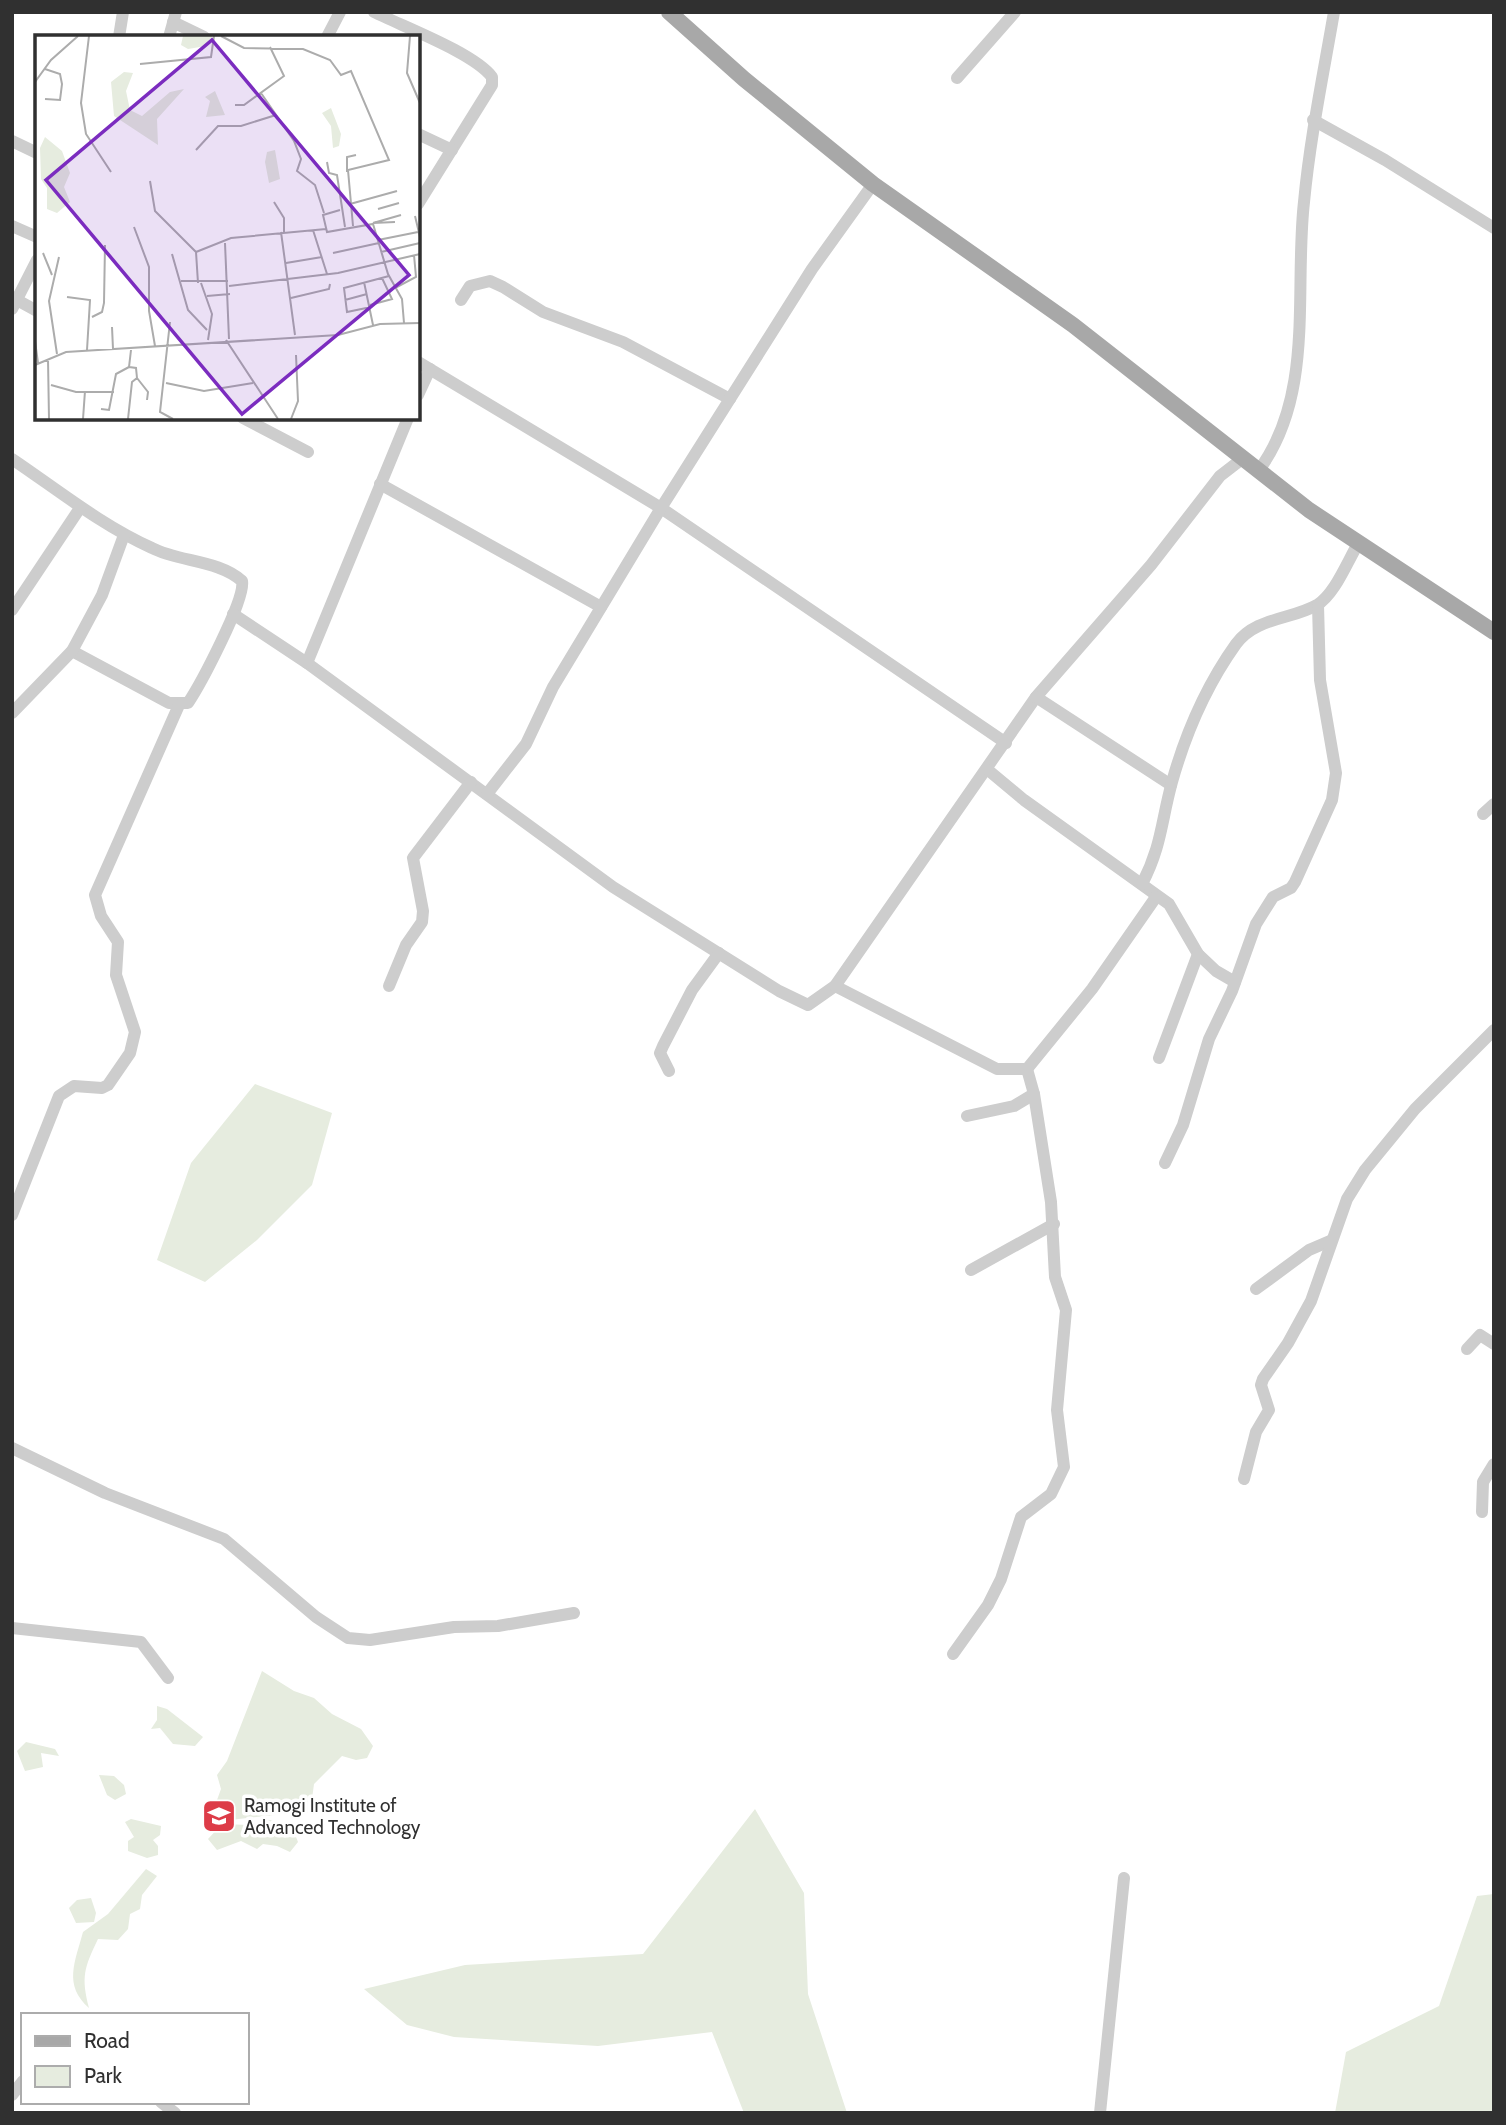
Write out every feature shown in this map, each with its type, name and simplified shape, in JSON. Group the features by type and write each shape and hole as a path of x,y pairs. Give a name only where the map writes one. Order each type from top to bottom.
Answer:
{"main road":[{"path":"669,12 744,79 873,184 1073,325 1242,459 1358,544 1494,632"}],"street":[{"path":"119,35 123,12"},
{"path":"374,12 471,59 486,68 492,77 492,85 420,201"},
{"path":"957,78 1015,12"},
{"path":"1259,470 1284,430 1297,359 1300,243 1313,120 1334,12"},
{"path":"328,35 338,13"},
{"path":"170,35 174,17 201,35"},
{"path":"1313,120 1385,160 1494,228"},
{"path":"420,135 452,150"},
{"path":"12,141 35,152"},
{"path":"487,794 526,744 553,687 661,508 812,270 873,184"},
{"path":"12,226 35,236"},
{"path":"35,264 14,304 35,310"},
{"path":"461,300 470,286 490,281 516,293 542,312 623,342 730,400"},
{"path":"420,385 424,365 661,508 1006,743"},
{"path":"247,420 308,452"},
{"path":"307,663 407,420"},
{"path":"12,459 80,508 124,535 167,555 236,576 242,581 243,588 233,614 188,703 169,704 72,651"},
{"path":"233,614 307,663 613,887 779,991 808,1005 835,986 988,770 1036,697 1150,565 1220,475 1242,459"},
{"path":"380,484 601,607"},
{"path":"12,610 80,508"},
{"path":"12,713 72,651 102,594 124,535"},
{"path":"1165,1163 1183,1125 1209,1040 1235,982 1256,924 1273,897 1291,888 1295,882 1332,800 1336,774 1320,680 1318,604 1358,544"},
{"path":"1142,884 1160,848 1171,785 1198,704 1238,640 1276,617 1318,604"},
{"path":"1036,697 1171,785"},
{"path":"12,1215 59,1097 74,1086 102,1088 108,1085 130,1053 134,1022 116,975 118,942 101,916 95,895 179,705"},
{"path":"988,770 1024,800 1169,904 1198,954 1216,971 1235,982"},
{"path":"389,986 406,945 422,922 413,859 471,782"},
{"path":"1483,814 1494,804"},
{"path":"1027,1069 1093,989 1156,897"},
{"path":"669,1071 660,1054 663,1046 692,990 719,954"},
{"path":"1159,1058 1198,954"},
{"path":"835,986 997,1069 1027,1069"},
{"path":"1244,1479 1256,1432 1269,1410 1261,1385 1263,1379 1288,1343 1311,1301 1347,1199 1384,1144 1442,1079 1494,1030"},
{"path":"953,1654 998,1586 1021,1517 1051,1494 1064,1467 1057,1410 1066,1310 1055,1277 1054,1224 1034,1094 1027,1069"},
{"path":"967,1116 1014,1106 1034,1094"},
{"path":"971,1270 1054,1224"},
{"path":"1256,1289 1309,1250 1330,1241"},
{"path":"1467,1349 1480,1335 1494,1344"},
{"path":"12,1448 105,1493 224,1539 316,1618 348,1638 370,1640 442,1629 498,1626 574,1613"},
{"path":"1482,1512 1483,1482 1494,1464"},
{"path":"12,1628 141,1642 168,1678"},
{"path":"1100,2113 1124,1878"}],"green space":[{"path":"255,1084 332,1113 312,1185 257,1240 205,1282 157,1260 191,1163"},
{"path":"262,1671 294,1691 314,1698 332,1714 361,1729 373,1746 367,1758 356,1760 342,1756 314,1784 312,1799 317,1801 312,1812 297,1814 279,1810 275,1815 230,1820 224,1812 213,1811 221,1789 217,1775 227,1761"},
{"path":"157,1706 167,1709 203,1737 195,1746 173,1744 160,1728 151,1729 157,1720"},
{"path":"26,1742 55,1749 59,1756 41,1753 43,1767 25,1771 17,1751"},
{"path":"99,1775 114,1776 124,1785 126,1794 115,1800 107,1795"},
{"path":"755,1809 804,1893 808,1994 847,2113 744,2113 712,2032 598,2046 454,2037 407,2025 364,1989 465,1965 643,1954"},
{"path":"131,1819 161,1826 160,1835 153,1840 158,1846 158,1855 147,1858 128,1851 128,1841 134,1837 125,1822"},
{"path":"270,1820 284,1825 294,1833 298,1842 290,1852 263,1844 257,1849 241,1841 217,1850 208,1839 222,1824 250,1825"},
{"path":"146,1869 157,1876 142,1895 140,1909 130,1914 128,1929 118,1940 98,1939 90,1958 85,1973 89,2008 76,1991 73,1973 83,1932 108,1914"},
{"path":"1494,1894 1494,2113 1335,2113 1346,2052 1439,2006 1477,1896"},
{"path":"91,1898 96,1913 94,1922 76,1923 69,1908 77,1900"}],"place":[{"name":"Ramogi Institute of Advanced Technology","path":"219,1816"}]}
